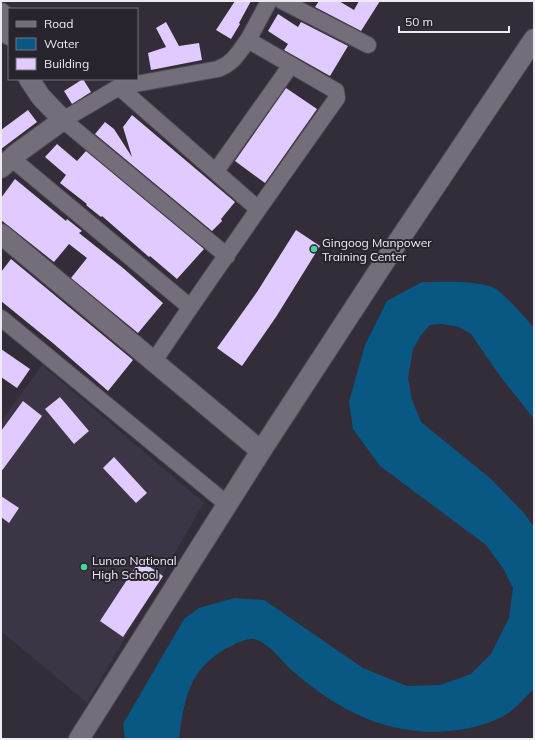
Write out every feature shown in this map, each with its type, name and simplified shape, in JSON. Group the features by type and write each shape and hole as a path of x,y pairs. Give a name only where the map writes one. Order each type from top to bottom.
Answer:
{"street":[{"path":"190,307 6,163 64,120 119,87 218,69 231,63 248,40 269,1"},
{"path":"282,1 368,45"},
{"path":"1,13 8,32"},
{"path":"79,739 261,451 385,261 534,39"},
{"path":"154,361 258,209 337,98 336,91 248,40"},
{"path":"216,171 291,65"},
{"path":"30,80 40,97 64,120 226,256"},
{"path":"119,87 258,209"},
{"path":"1,234 261,451"},
{"path":"1,318 228,505"}],"shaded area":[{"name":"Lunao National High School","path":"42,365 204,503 87,703 1,631 1,422"}],"water":[{"path":"422,282 467,282 492,287 508,299 534,328 534,419 500,376 471,334 459,327 442,324 430,325 421,335 413,349 408,378 412,400 421,422 491,479 524,513 534,527 534,689 510,712 494,721 465,729 441,732 417,731 395,727 353,713 314,688 290,669 276,653 265,644 250,639 233,645 214,656 196,675 186,698 179,739 125,739 123,724 184,619 199,608 234,598 264,600 363,668 407,686 440,685 471,674 491,654 509,618 513,588 503,568 486,545 380,466 353,429 349,402 365,345 387,301"}],"building":[{"path":"235,1 251,1 231,39 216,30"},
{"path":"319,1 339,1 354,10 359,1 380,1 361,31 315,7"},
{"path":"278,14 298,27 301,22 348,46 330,76 284,50 288,44 268,31"},
{"path":"166,22 179,46 199,43 202,60 151,70 148,53 166,47 156,28"},
{"path":"84,80 91,92 72,104 64,91"},
{"path":"286,88 317,109 265,183 235,161"},
{"path":"28,110 37,122 1,149 1,130"},
{"path":"132,115 235,202 221,219 222,221 212,231 95,134 105,122 114,129 132,157 123,127"},
{"path":"57,144 77,161 86,151 204,249 177,279 60,183 66,175 45,157"},
{"path":"15,179 66,221 67,219 82,231 79,233 123,268 163,303 138,333 71,278 87,258 69,244 54,262 1,220 1,198"},
{"path":"296,230 320,246 276,317 242,366 217,348 257,292"},
{"path":"11,259 133,360 108,391 54,344 1,301 1,272"},
{"path":"1,349 30,369 17,388 1,377"},
{"path":"60,397 89,431 74,444 45,409"},
{"path":"23,401 42,416 1,472 1,431"},
{"path":"114,457 147,493 136,503 103,468"},
{"path":"1,496 19,508 9,523 1,517"},
{"path":"140,560 163,576 123,637 100,621"}],"place":[{"name":"Gingoog Manpower Training Center","path":"314,249"},
{"name":"Lunao National High School","path":"84,567"}]}
